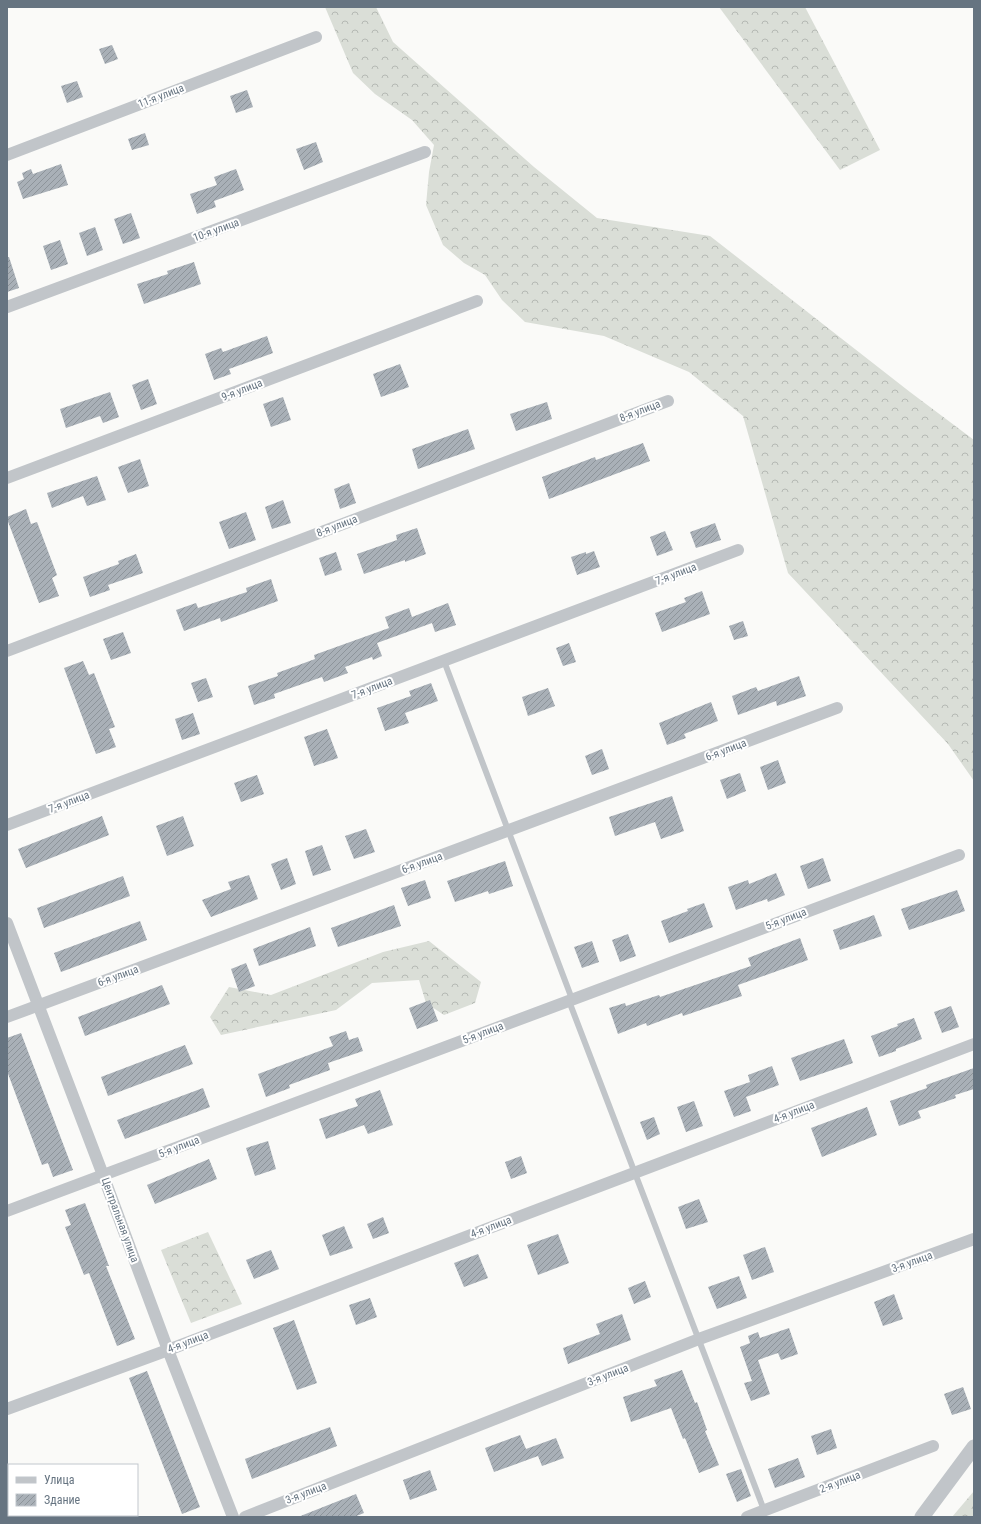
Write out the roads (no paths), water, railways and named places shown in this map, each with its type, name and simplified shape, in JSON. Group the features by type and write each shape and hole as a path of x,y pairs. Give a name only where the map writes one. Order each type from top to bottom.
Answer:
{"street":[{"name":"11-я улица","path":"7,155 316,37"},
{"name":"10-я улица","path":"7,307 425,152"},
{"name":"9-я улица","path":"7,478 477,302"},
{"name":"8-я улица","path":"7,651 668,401"},
{"name":"7-я улица","path":"7,825 738,550"},
{"name":"6-я улица","path":"7,1018 837,708"},
{"name":"5-я улица","path":"7,1211 959,855"},
{"name":"Центральная улица","path":"7,923 168,1350 233,1517"},
{"name":"4-я улица","path":"7,1409 168,1350 974,1044"},
{"name":"3-я улица","path":"245,1517 699,1339 974,1240"},
{"name":"2-я улица","path":"747,1517 933,1446"},
{"path":"922,1517 974,1447"}],"lane":[{"path":"444,661 509,831 635,1172 764,1510"}]}
